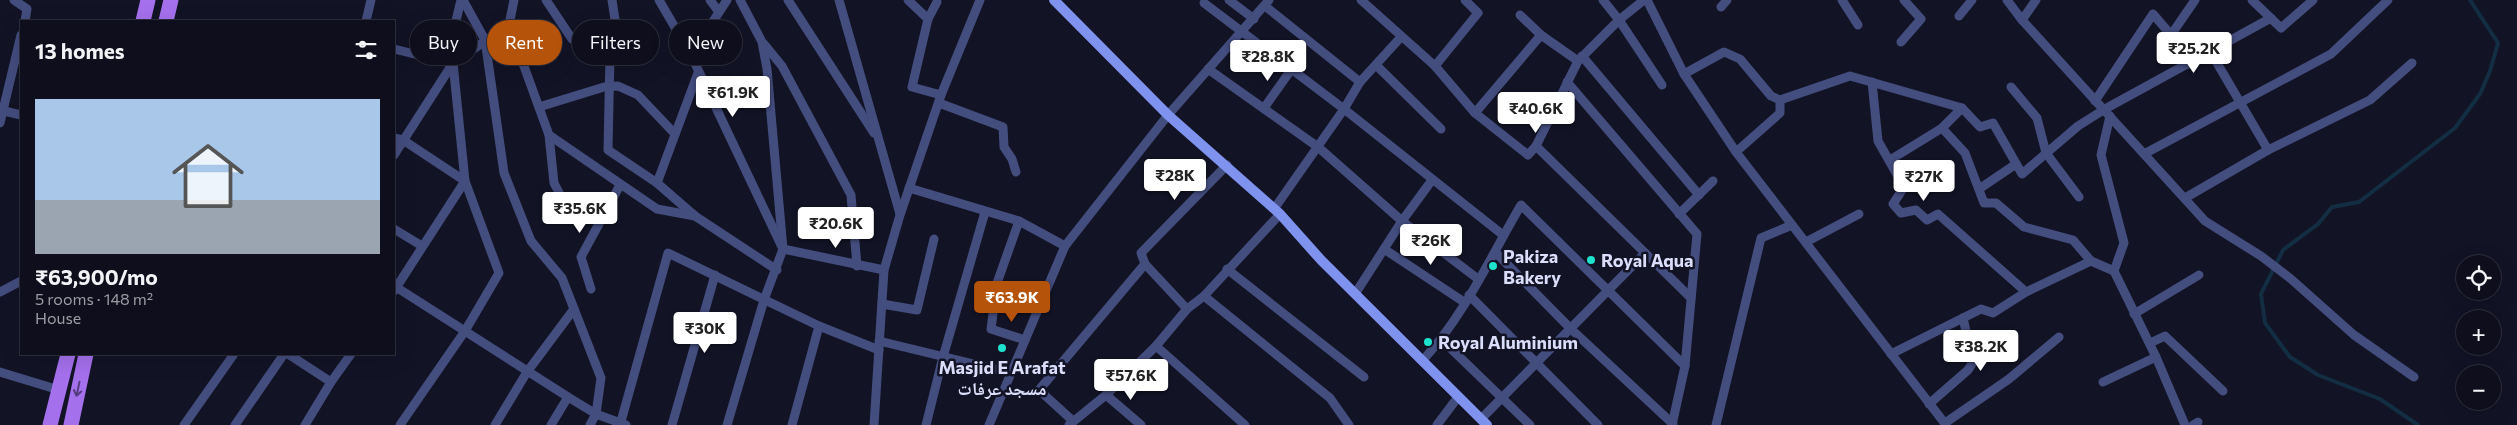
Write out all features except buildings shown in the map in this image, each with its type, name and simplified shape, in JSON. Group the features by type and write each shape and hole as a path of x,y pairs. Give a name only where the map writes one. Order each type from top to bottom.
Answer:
{"main road":[{"path":"143,20 148,0"},
{"path":"166,20 171,0"},
{"path":"1054,0 1168,115 1277,211 1355,294 1484,422"},
{"path":"50,425 68,355"},
{"path":"71,425 86,355"}],"street":[{"path":"14,0 28,9 25,20"},
{"path":"366,20 371,0"},
{"path":"462,0 485,40 504,173 531,241 562,278 601,378 596,414 590,425"},
{"path":"458,20 462,0"},
{"path":"510,20 514,0"},
{"path":"546,0 572,39"},
{"path":"612,0 616,26 610,54 608,150 656,182 696,216 777,270"},
{"path":"659,0 671,20"},
{"path":"710,0 719,12"},
{"path":"714,20 727,0"},
{"path":"740,0 762,42 782,66 851,196 857,266"},
{"path":"788,0 879,142"},
{"path":"839,0 900,214"},
{"path":"908,0 928,19"},
{"path":"874,425 884,270 900,214 940,99 980,0"},
{"path":"1229,0 1254,19"},
{"path":"1360,0 1436,66 1474,113 1528,155 1536,146 1580,59 1619,20 1645,0 1684,74 1736,152 1946,424 2009,379 2059,337"},
{"path":"1436,66 1478,13 1465,0"},
{"path":"1603,0 1619,20 1662,85"},
{"path":"1721,7 1727,0"},
{"path":"1842,0 1858,25"},
{"path":"1901,42 1921,19 1904,0"},
{"path":"1959,16 1972,0"},
{"path":"2006,0 2205,221 2265,259 2354,335 2414,376"},
{"path":"2022,20 2036,0"},
{"path":"2171,35 2195,0"},
{"path":"2252,0 2281,28 2313,0"},
{"path":"2144,154 2241,100 2331,54 2388,0"},
{"path":"938,2 928,19 912,87 1003,127 1004,147 1012,159 1016,172"},
{"path":"1204,3 1344,109 1503,236"},
{"path":"989,425 1065,246 1168,115 1267,3 1360,82"},
{"path":"2095,101 2154,14 2171,35 2188,64"},
{"path":"1520,15 1541,35 1580,59 1699,195"},
{"path":"1684,74 1724,52 1740,59 1771,96 1780,100 1850,76 1962,108 1980,127 1993,123 2022,174 2078,126 2107,113 2210,50 2271,18"},
{"path":"1474,113 1541,35"},
{"path":"1145,264 1039,390 1071,423 1106,395 1156,346 1187,309 1204,296 1277,211 1360,82 1401,37"},
{"path":"0,123 20,39"},
{"path":"477,45 485,40"},
{"path":"727,425 764,300 777,270 783,249 767,69 762,42"},
{"path":"395,49 410,53"},
{"path":"2210,50 2241,100 2268,150"},
{"path":"2185,198 2268,150 2370,100 2412,63"},
{"path":"449,65 398,139 465,181"},
{"path":"400,425 465,330 499,273 465,181 450,65"},
{"path":"524,65 549,135 554,183 563,200"},
{"path":"695,65 783,249"},
{"path":"1376,65 1441,129"},
{"path":"1208,68 1318,147 1402,221 1478,279"},
{"path":"1264,108 1291,70"},
{"path":"656,182 698,73"},
{"path":"1567,82 1697,234 1685,366 1672,424"},
{"path":"1872,82 1878,141 1904,186 1893,204 1901,213 1916,210 1927,220 1938,214 2026,292"},
{"path":"539,107 610,86 618,86 638,95 675,134"},
{"path":"2011,87 2037,118 2046,153 2079,197"},
{"path":"1736,152 1780,113 1780,100"},
{"path":"1890,160 1942,128 1962,108"},
{"path":"2,110 20,115"},
{"path":"2107,113 2101,154 2124,244 2114,271"},
{"path":"1942,128 1965,153 1984,203 1996,203 2024,227 2073,240 2091,261 2114,271 2150,343 2186,425"},
{"path":"549,135 657,209 696,216"},
{"path":"1536,146 1692,298"},
{"path":"1979,189 2016,164"},
{"path":"1187,309 1145,264 1141,253 1227,165"},
{"path":"1355,294 1402,221 1432,180"},
{"path":"465,181 395,289 465,330 527,372 596,414 622,424 668,253 820,326 879,346 943,357 1011,373"},
{"path":"1680,214 1713,181"},
{"path":"592,289 581,257 620,185"},
{"path":"909,188 1019,222 1065,246"},
{"path":"1423,360 1442,340 1478,279 1496,253 1503,236 1521,205 1685,366"},
{"path":"926,425 943,357 985,212"},
{"path":"1806,242 1859,214"},
{"path":"1019,222 997,283 991,328 1024,340"},
{"path":"1716,425 1761,238 1792,225"},
{"path":"395,230 422,246"},
{"path":"882,304 918,310 934,239"},
{"path":"783,249 857,266 884,270"},
{"path":"1384,249 1467,298 1598,425"},
{"path":"1496,253 1571,329 1672,424"},
{"path":"1484,422 1503,398 1571,329 1606,290 1646,254"},
{"path":"1891,354 1981,309 1993,314 2026,292 2091,261"},
{"path":"1227,269 1364,377"},
{"path":"2134,314 2198,275"},
{"path":"672,425 715,276"},
{"path":"0,292 20,282"},
{"path":"1204,296 1330,398 1349,425"},
{"path":"495,425 527,372 574,309"},
{"path":"1929,404 1968,370 1973,362 1964,318"},
{"path":"792,425 820,326"},
{"path":"2150,343 2165,336 2223,391"},
{"path":"1442,340 1530,425"},
{"path":"1156,346 1245,425"},
{"path":"184,425 233,355"},
{"path":"235,425 283,355"},
{"path":"290,355 330,382"},
{"path":"305,425 330,382 350,355"},
{"path":"2103,382 2156,357"},
{"path":"0,372 59,390"},
{"path":"1106,395 1141,425"},
{"path":"552,425 568,397"},
{"path":"1437,425 1458,397"}],"waterway":[{"path":"2418,425 2380,399 2318,375 2290,357 2265,323 2261,294 2283,250 2318,224 2332,207 2359,202 2455,128 2480,94 2490,71 2498,43 2470,0"}],"place":[{"name":"Royal Aqua","path":"1591,260"},
{"name":"Pakiza Bakery","path":"1493,266"},
{"name":"Royal Aluminium","path":"1428,342"},
{"name":"Masjid E Arafat مسجد عرفات","path":"1002,348"}]}
